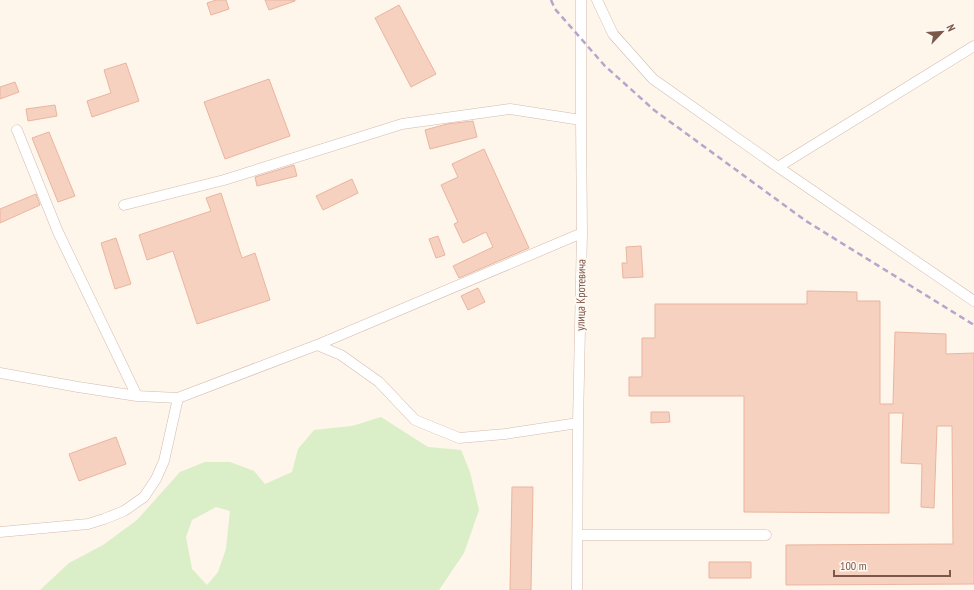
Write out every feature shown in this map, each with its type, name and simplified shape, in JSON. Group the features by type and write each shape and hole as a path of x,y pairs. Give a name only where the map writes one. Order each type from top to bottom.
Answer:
{"street":[{"name":"улица Кротевича","path":"577,590 578,424 582,233 581,0"},
{"path":"598,0 613,34 653,79 974,302"},
{"path":"778,166 974,46"},
{"path":"124,205 224,180 402,124 510,109 581,120"},
{"path":"17,130 58,232 137,396"},
{"path":"0,373 137,396 178,398 317,345 582,233"},
{"path":"317,345 341,355 379,382 415,420 459,438 505,434 578,424"},
{"path":"0,532 88,524 124,511 144,497 156,479 164,461 178,398"},
{"path":"578,535 766,536"}],"green space":[{"path":"381,417 428,447 461,450 470,472 479,510 464,553 439,590 40,590 69,563 103,545 137,520 180,472 205,462 230,462 254,471 265,484 292,472 298,449 314,430 352,426","holes":["216,507 230,511 226,549 218,572 207,585 192,569 186,537 192,520"]}],"building":[{"path":"216,0 226,0 229,9 211,15 207,3"},
{"path":"265,0 295,0 295,1 269,10"},
{"path":"399,5 436,74 411,87 375,18"},
{"path":"126,63 139,101 92,117 87,101 111,93 104,70"},
{"path":"269,79 290,136 225,159 204,102"},
{"path":"15,82 19,92 0,99 0,87"},
{"path":"55,105 57,116 28,121 26,109"},
{"path":"473,121 477,137 430,149 425,130 447,124"},
{"path":"49,132 75,196 58,202 32,138"},
{"path":"484,149 529,248 459,278 453,266 493,247 486,232 463,243 454,224 458,222 441,185 458,177 452,164"},
{"path":"294,165 297,176 257,186 255,177"},
{"path":"352,179 358,193 323,210 316,196"},
{"path":"221,193 242,258 255,253 270,300 197,324 173,251 147,260 139,235 211,211 206,198"},
{"path":"36,194 40,205 0,223 0,209"},
{"path":"438,236 445,255 436,258 429,239"},
{"path":"116,238 131,284 115,289 101,243"},
{"path":"641,246 643,277 623,278 622,263 627,263 626,247"},
{"path":"478,288 485,302 468,310 461,296"},
{"path":"807,291 857,292 857,301 880,301 880,404 893,404 895,332 946,334 946,354 974,353 974,584 786,585 786,545 953,544 952,426 937,426 934,508 921,507 922,464 901,463 903,413 889,413 889,513 744,512 744,396 629,396 629,377 642,377 642,338 655,338 655,304 807,304"},
{"path":"651,412 669,412 670,422 651,423"},
{"path":"116,437 126,464 79,481 69,454"},
{"path":"512,487 533,487 531,590 510,590"},
{"path":"709,562 751,562 751,578 709,578"}],"railway":[{"path":"551,0 555,9 605,66 654,110 806,221 974,325"}]}
